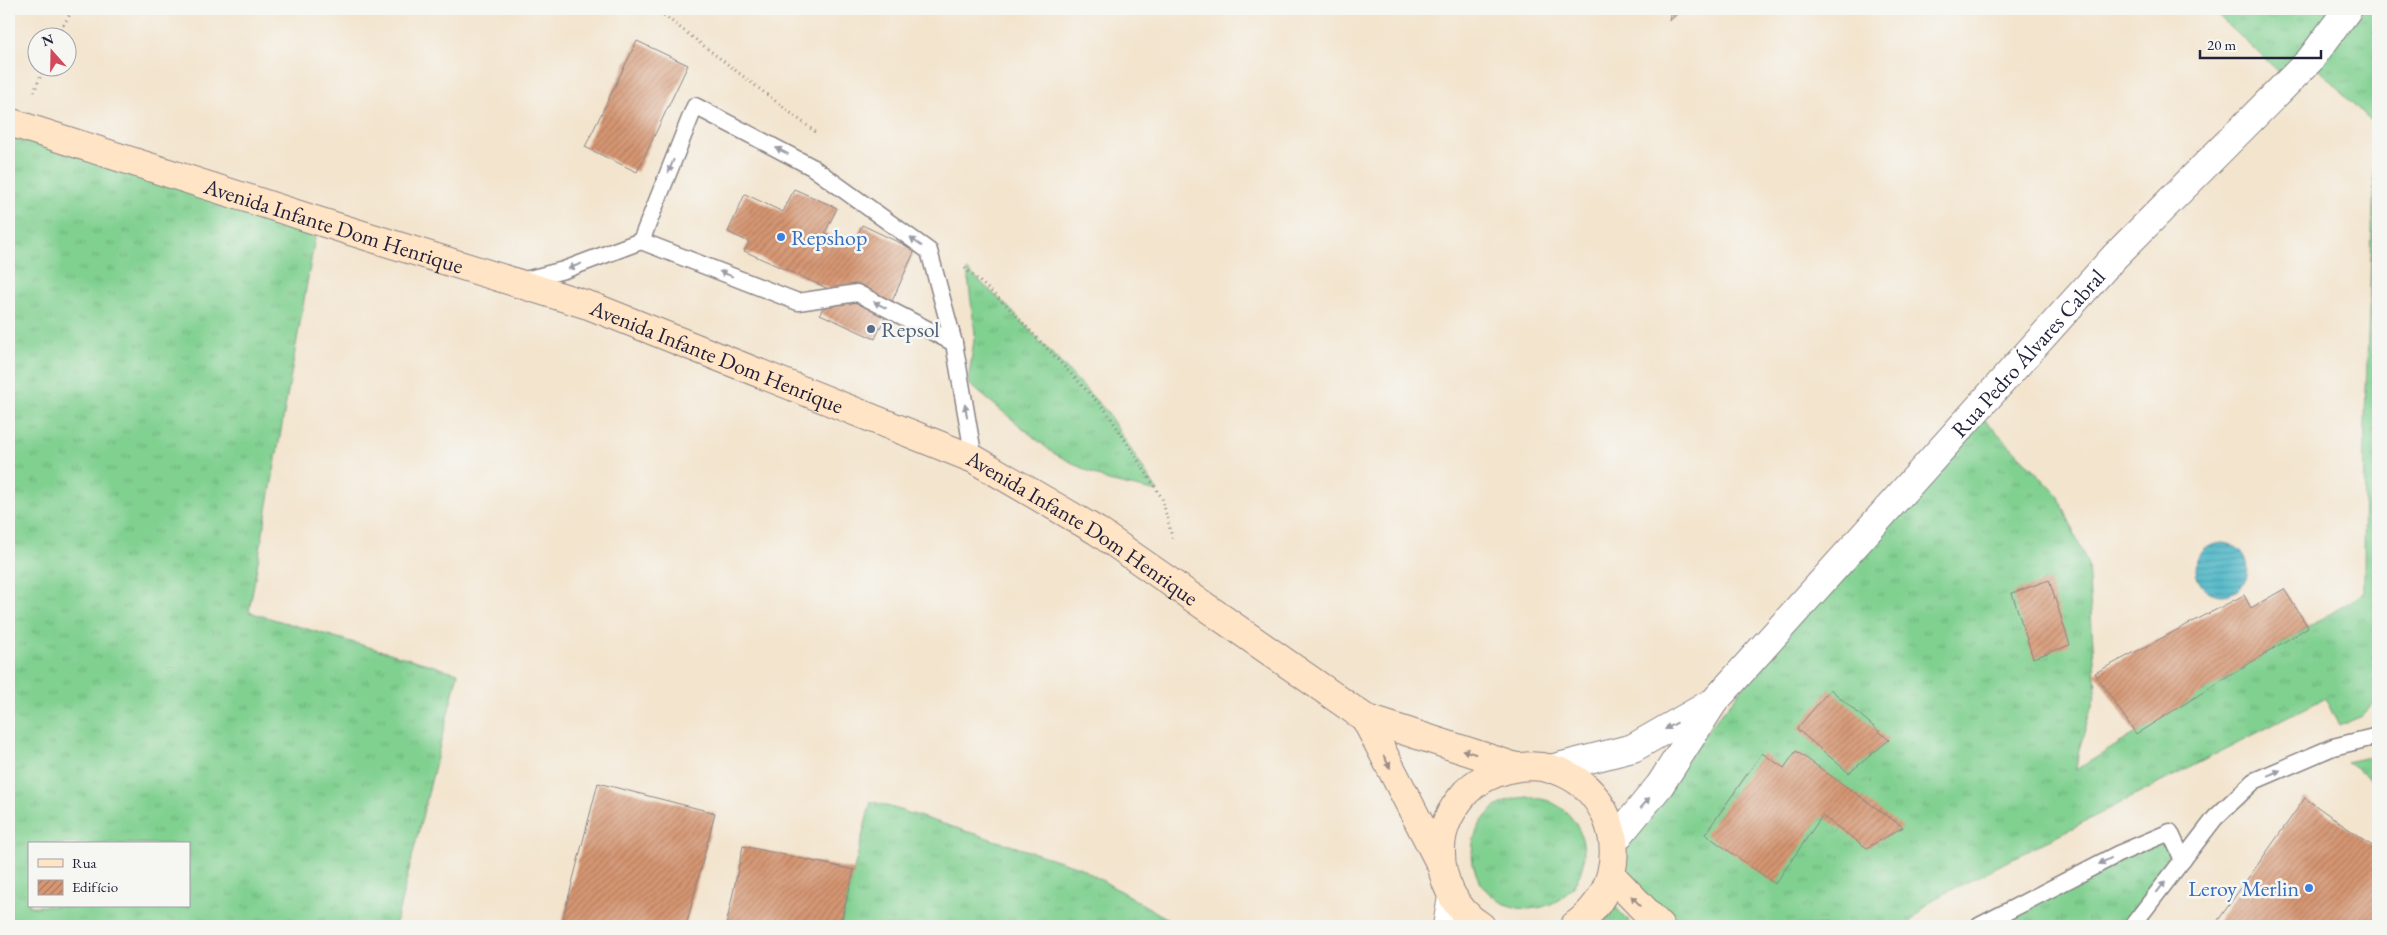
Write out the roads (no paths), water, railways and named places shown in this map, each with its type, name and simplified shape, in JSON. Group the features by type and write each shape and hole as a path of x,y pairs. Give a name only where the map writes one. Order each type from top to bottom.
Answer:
{"main road":[{"name":"Avenida Infante Dom Henrique","path":"9,122 591,306 974,459 1097,531 1364,718 1516,767"},
{"name":"Avenida Infante Dom Henrique","path":"1364,718 1441,865"},
{"path":"1481,926 1462,911 1445,882 1441,865 1443,831 1458,801 1484,778 1499,771 1533,766 1550,769 1580,783 1593,795 1606,816 1614,841 1615,859 1612,876 1597,905 1574,926"},
{"path":"1612,876 1660,926"}],"street":[{"name":"Rua Pedro Álvares Cabral","path":"1713,703 2115,256 2310,60 2348,9"},
{"path":"1550,769 1633,748 1713,703"},
{"path":"1614,841 1660,785 1713,703"},
{"path":"1448,926 1452,896"}],"lane":[{"path":"641,241 695,106 812,167 929,251 954,343 974,459"},
{"path":"515,282 564,270 641,241 798,302 857,293 954,343"},
{"path":"2132,926 2215,818 2254,781 2333,747 2378,736"},
{"path":"1979,926 2118,854 2170,832 2183,860"}],"water":[{"path":"2222,543 2232,545 2240,551 2246,559 2248,569 2246,579 2240,587 2232,593 2222,595 2212,593 2204,587 2198,579 2196,569 2198,559 2204,551 2212,545"}],"place":[{"name":"Repshop","path":"781,237"},
{"name":"Repsol","path":"871,329"},
{"name":"Leroy Merlin","path":"2309,888"}]}
